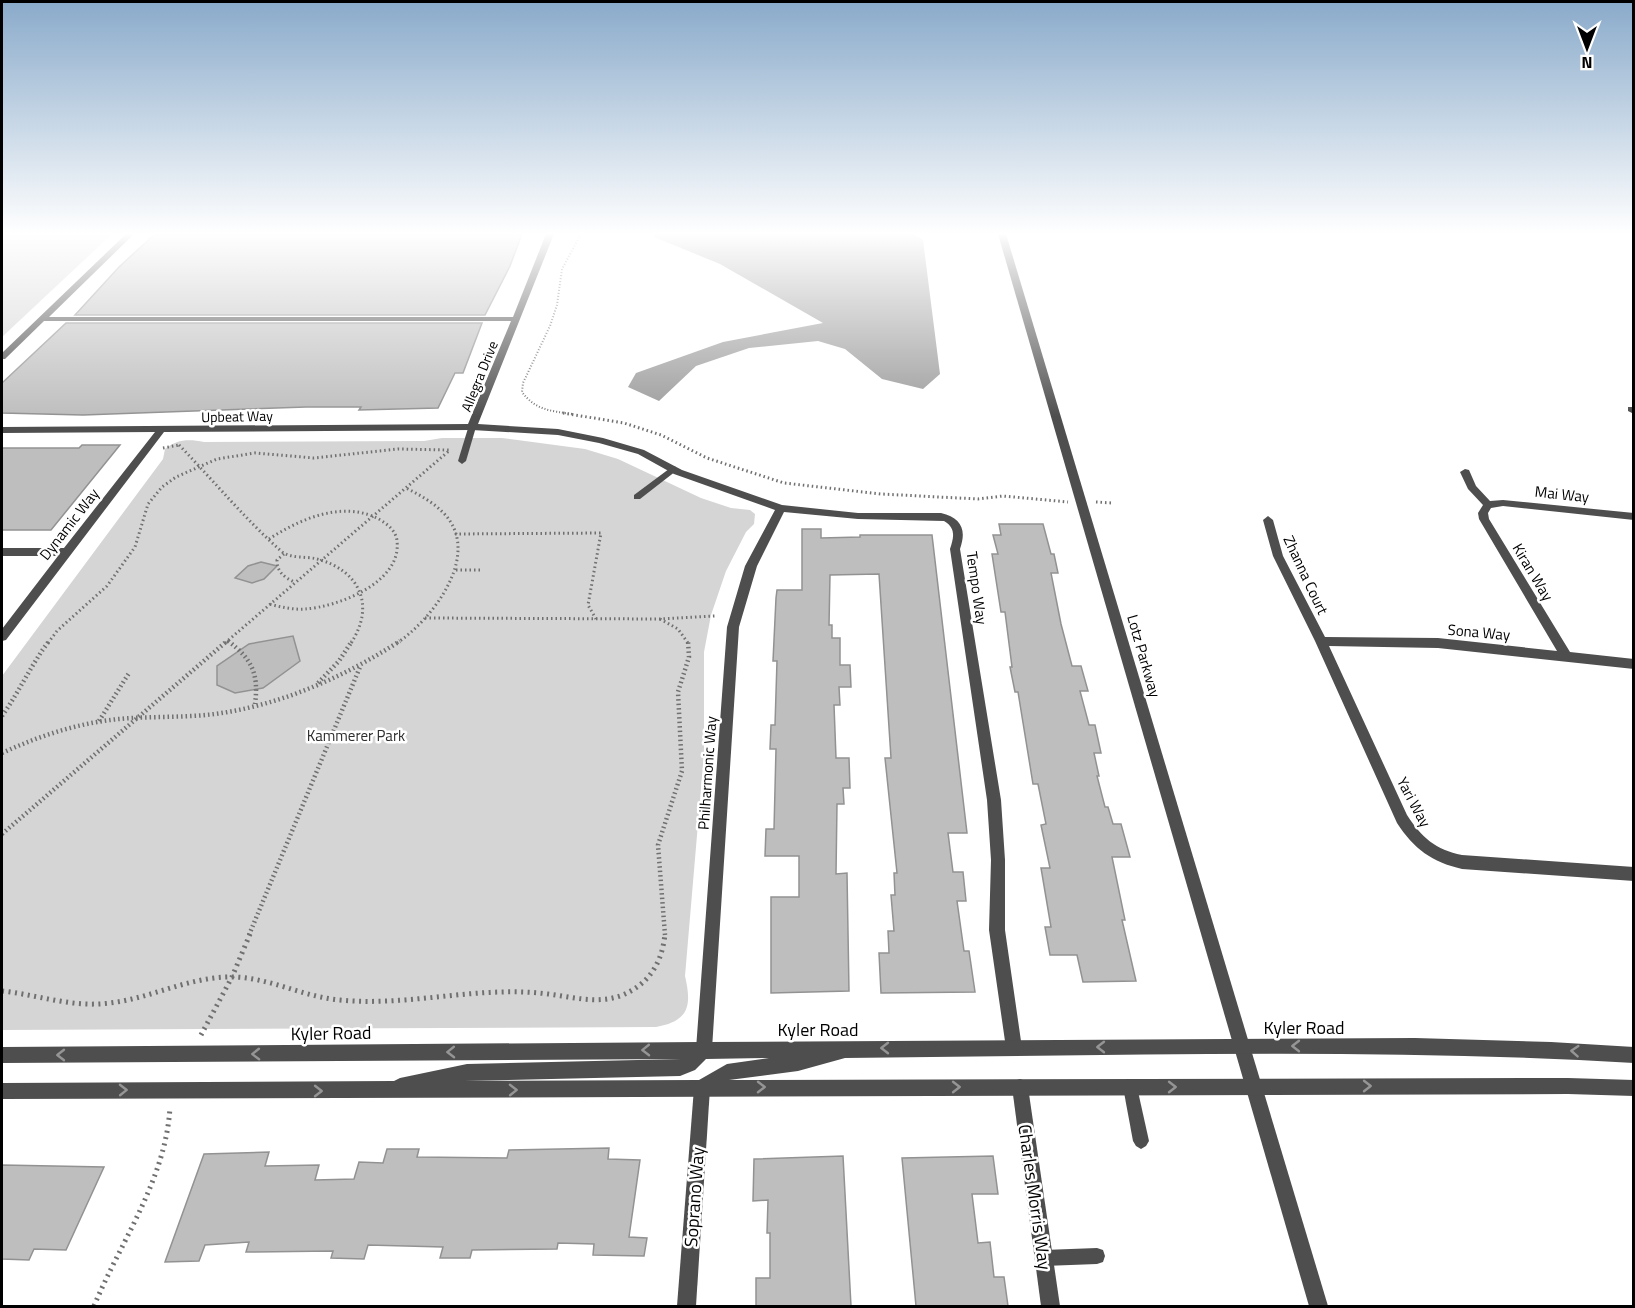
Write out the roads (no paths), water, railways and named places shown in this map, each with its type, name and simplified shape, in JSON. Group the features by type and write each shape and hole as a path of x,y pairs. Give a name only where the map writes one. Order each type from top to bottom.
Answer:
{"street":[{"path":"2,357 67,295"},
{"name":"Allegra Drive","path":"472,428 526,295"},
{"name":"Lotz Parkway","path":"1020,295 1318,1306"},
{"path":"41,320 516,319"},
{"name":"Upbeat Way","path":"2,430 472,428"},
{"name":"Tempo Way","path":"472,428 558,432 600,440 640,452 673,469 781,508 858,516 942,516 959,526 961,534 956,549 994,800 998,860 998,930 1014,1048"},
{"name":"Dynamic Way","path":"2,637 161,430"},
{"path":"1465,472 1472,487 1488,506"},
{"name":"Mai Way","path":"1488,506 1503,503 1634,517"},
{"name":"Kiran Way","path":"1488,506 1484,509 1484,519 1564,655"},
{"name":"Philharmonic Way","path":"704,1049 733,627 751,566 781,508"},
{"name":"Zhanna Court","path":"1268,520 1278,556 1321,641"},
{"path":"2,552 67,552"},
{"name":"Sona Way","path":"1321,641 1438,643 1634,664"},
{"name":"Yari Way","path":"1321,641 1402,819 1414,840 1444,857 1462,862 1634,874"},
{"name":"Kyler Road","path":"2,1055 852,1048 1490,1047 1634,1055"},
{"path":"702,1088 727,1072 798,1064 852,1048"},
{"path":"384,1091 467,1072 680,1068 689,1064 704,1049"},
{"path":"2,1091 1130,1086 1634,1088"},
{"name":"Charles Morris Way","path":"1020,1087 1051,1306"},
{"name":"Soprano Way","path":"686,1306 702,1088"}],"lane":[{"path":"462,460 472,428"},
{"path":"637,497 673,469"},
{"path":"1130,1086 1141,1141"},
{"path":"1044,1258 1097,1256"}],"park label":[{"name":"Kammerer Park","path":"356,735"}]}
